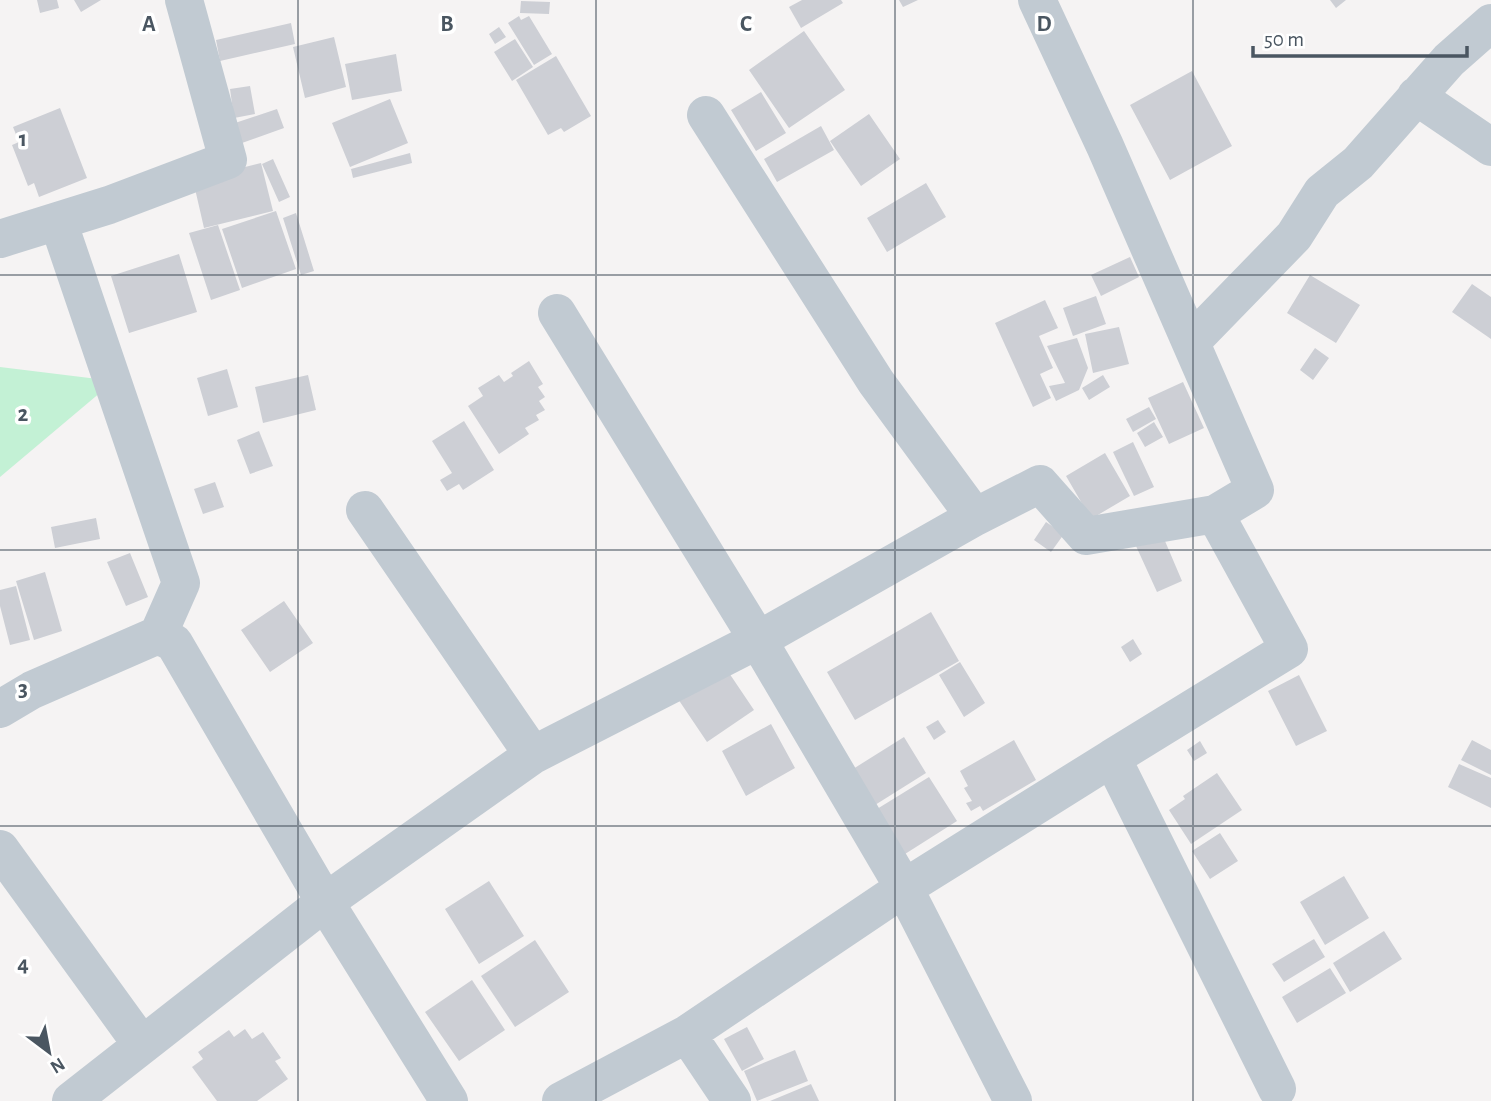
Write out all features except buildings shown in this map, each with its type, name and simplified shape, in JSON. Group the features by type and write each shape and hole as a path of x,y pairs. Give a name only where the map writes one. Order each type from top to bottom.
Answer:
{"street":[{"path":"0,239 109,205 228,160 184,0"},
{"path":"71,1101 325,902 533,755 758,640 975,517 1040,484 1086,536 1215,514 1255,490 1037,0"},
{"path":"1191,342 1294,236 1322,192 1358,163 1449,60 1491,23"},
{"path":"1416,96 1491,147"},
{"path":"706,115 876,383 975,517"},
{"path":"0,709 32,690 158,635 181,583 58,221"},
{"path":"557,313 758,640 904,888 1013,1101"},
{"path":"365,510 533,755"},
{"path":"561,1101 687,1034 904,888 1289,649 1215,514"},
{"path":"158,635 174,643 325,902 449,1101"},
{"path":"1112,758 1277,1089"},
{"path":"0,849 142,1045"},
{"path":"687,1034 732,1101"}],"green space":[{"path":"0,367 114,381 0,477"}]}
